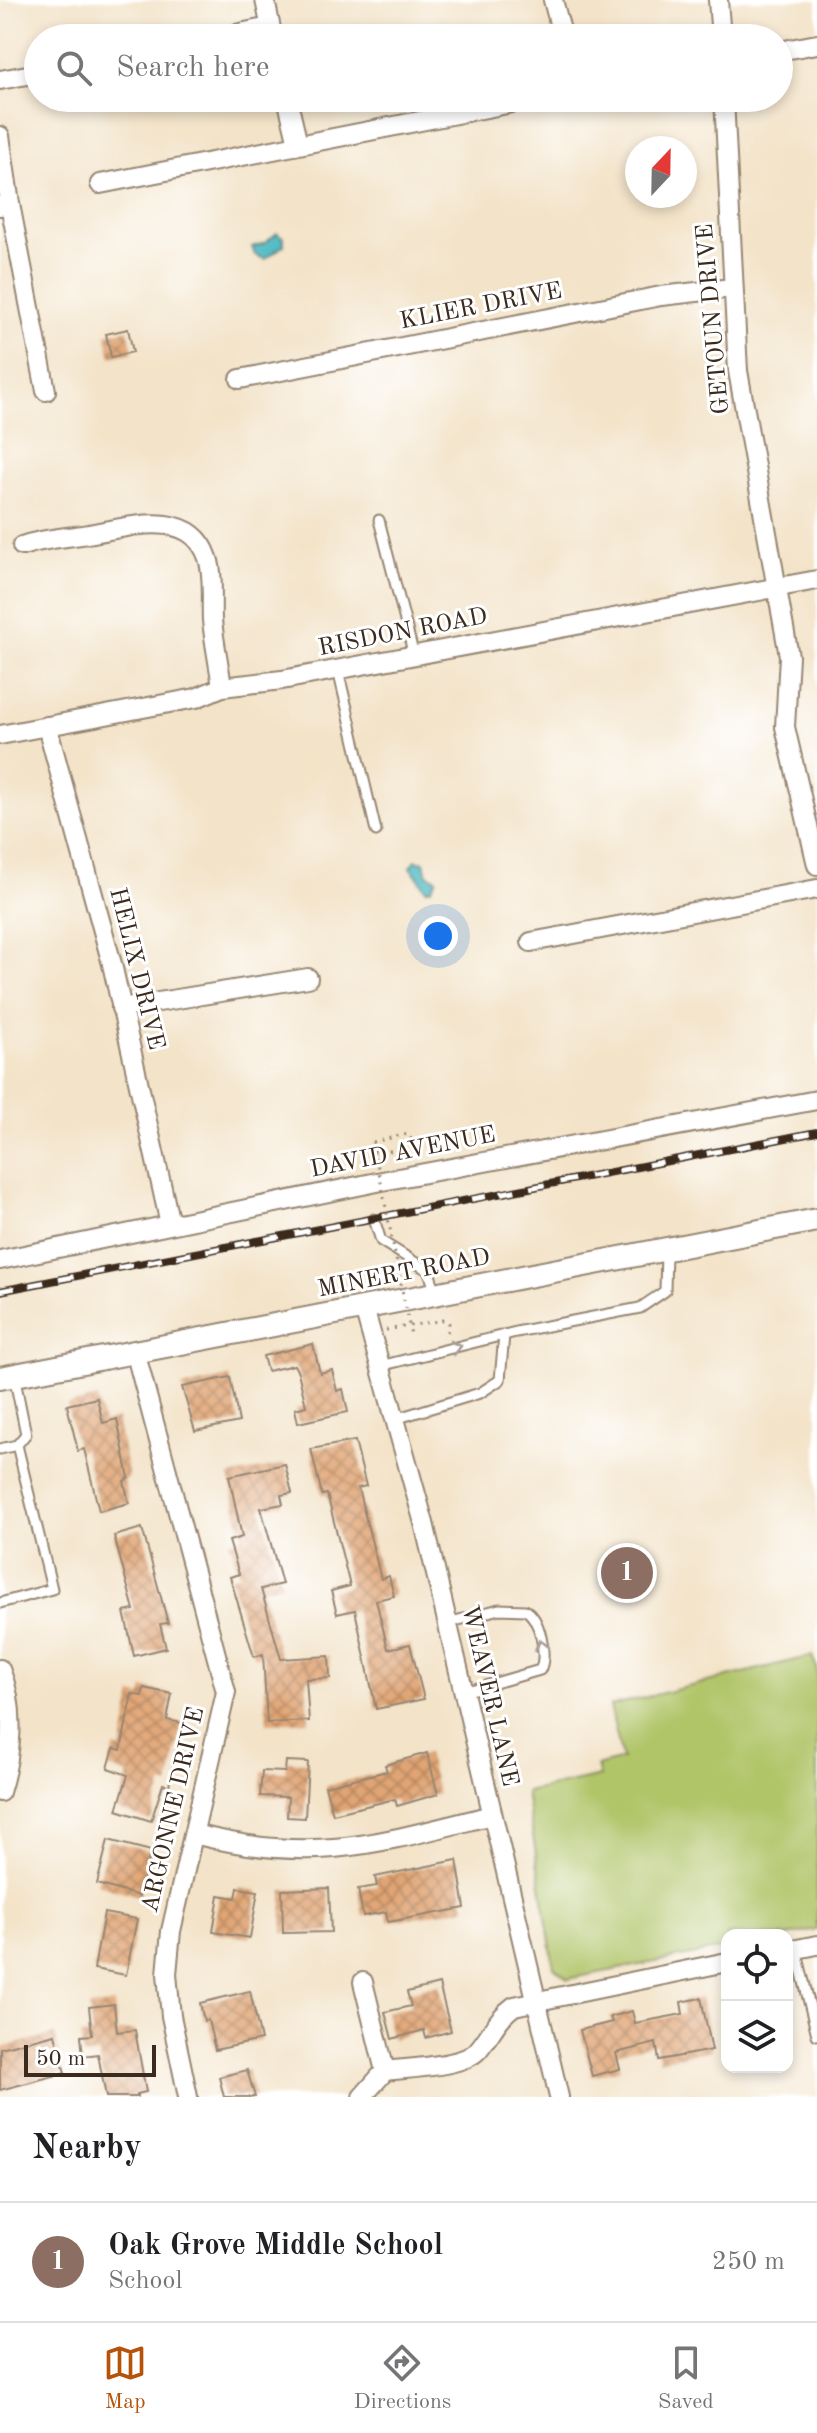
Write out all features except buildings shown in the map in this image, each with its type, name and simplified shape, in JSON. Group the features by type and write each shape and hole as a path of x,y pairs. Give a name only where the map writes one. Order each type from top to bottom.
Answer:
{"street":[{"path":"265,0 270,24"},
{"path":"553,0 559,24"},
{"path":"718,0 720,24"},
{"path":"793,48 817,44"},
{"path":"0,80 24,76"},
{"path":"290,112 298,144"},
{"path":"100,184 464,112"},
{"name":"GETOUN DRIVE","path":"725,112 738,371 789,656 785,727 817,865"},
{"path":"0,136 5,205 46,391"},
{"name":"KLIER DRIVE","path":"240,379 661,296 732,288"},
{"path":"22,546 48,537 86,535 147,522 182,529 208,558 222,687"},
{"name":"RISDON ROAD","path":"0,735 196,698 222,687 338,670 817,580"},
{"name":"HELIX DRIVE","path":"47,726 121,1008 170,1224"},
{"path":"531,942 817,889"},
{"path":"121,1008 308,978"},
{"name":"DAVID AVENUE","path":"0,1260 382,1181 817,1100"},
{"name":"MINERT ROAD","path":"7,1377 817,1220"},
{"name":"WEAVER LANE","path":"364,1308 448,1623 559,2097"},
{"name":"ARGONNE DRIVE","path":"135,1351 226,1692 171,1931 167,1974 171,2016 188,2097"},
{"path":"0,1669 10,1711 7,1768 0,1792"},
{"path":"194,1834 270,1850 317,1852 369,1845 492,1815"},
{"path":"793,1950 817,1945"},
{"path":"362,2097 385,2071 442,2064 476,2053 501,2015 514,2006 534,1999 721,1963"},
{"path":"363,1982 385,2071"}],"lane":[{"path":"379,520 414,656"},
{"path":"338,670 376,831"},
{"path":"374,1219 381,1241 429,1271 436,1294"},
{"path":"380,1366 504,1335 640,1308 665,1291 666,1249"},
{"path":"395,1419 480,1393 500,1380 504,1335"},
{"path":"0,1449 17,1445 26,1434 7,1377"},
{"path":"0,1603 52,1589 17,1445"},
{"path":"448,1623 499,1609 525,1610 535,1620 544,1657 540,1670 464,1692"},
{"path":"793,1953 817,2035"}],"path":[{"path":"382,1181 379,1161 369,1164 368,1154 411,1148 413,1142 408,1134 373,1142 411,1335 415,1343"},
{"path":"371,1332 443,1320 449,1323 447,1335 436,1338"}],"green space":[{"path":"812,1656 817,1668 817,1930 793,1935 793,1929 721,1929 721,1949 568,1979 554,1967 526,1792 600,1776 597,1766 622,1759 610,1706"}],"water":[{"path":"277,233 284,238 284,245 265,259 255,255 252,247 265,243"},
{"path":"416,860 424,862 427,874 437,879 431,889 426,889 411,867"}],"railway":[{"path":"0,1291 817,1132"}],"place":[{"name":"Oak Grove Middle School","path":"627,1573"}]}
